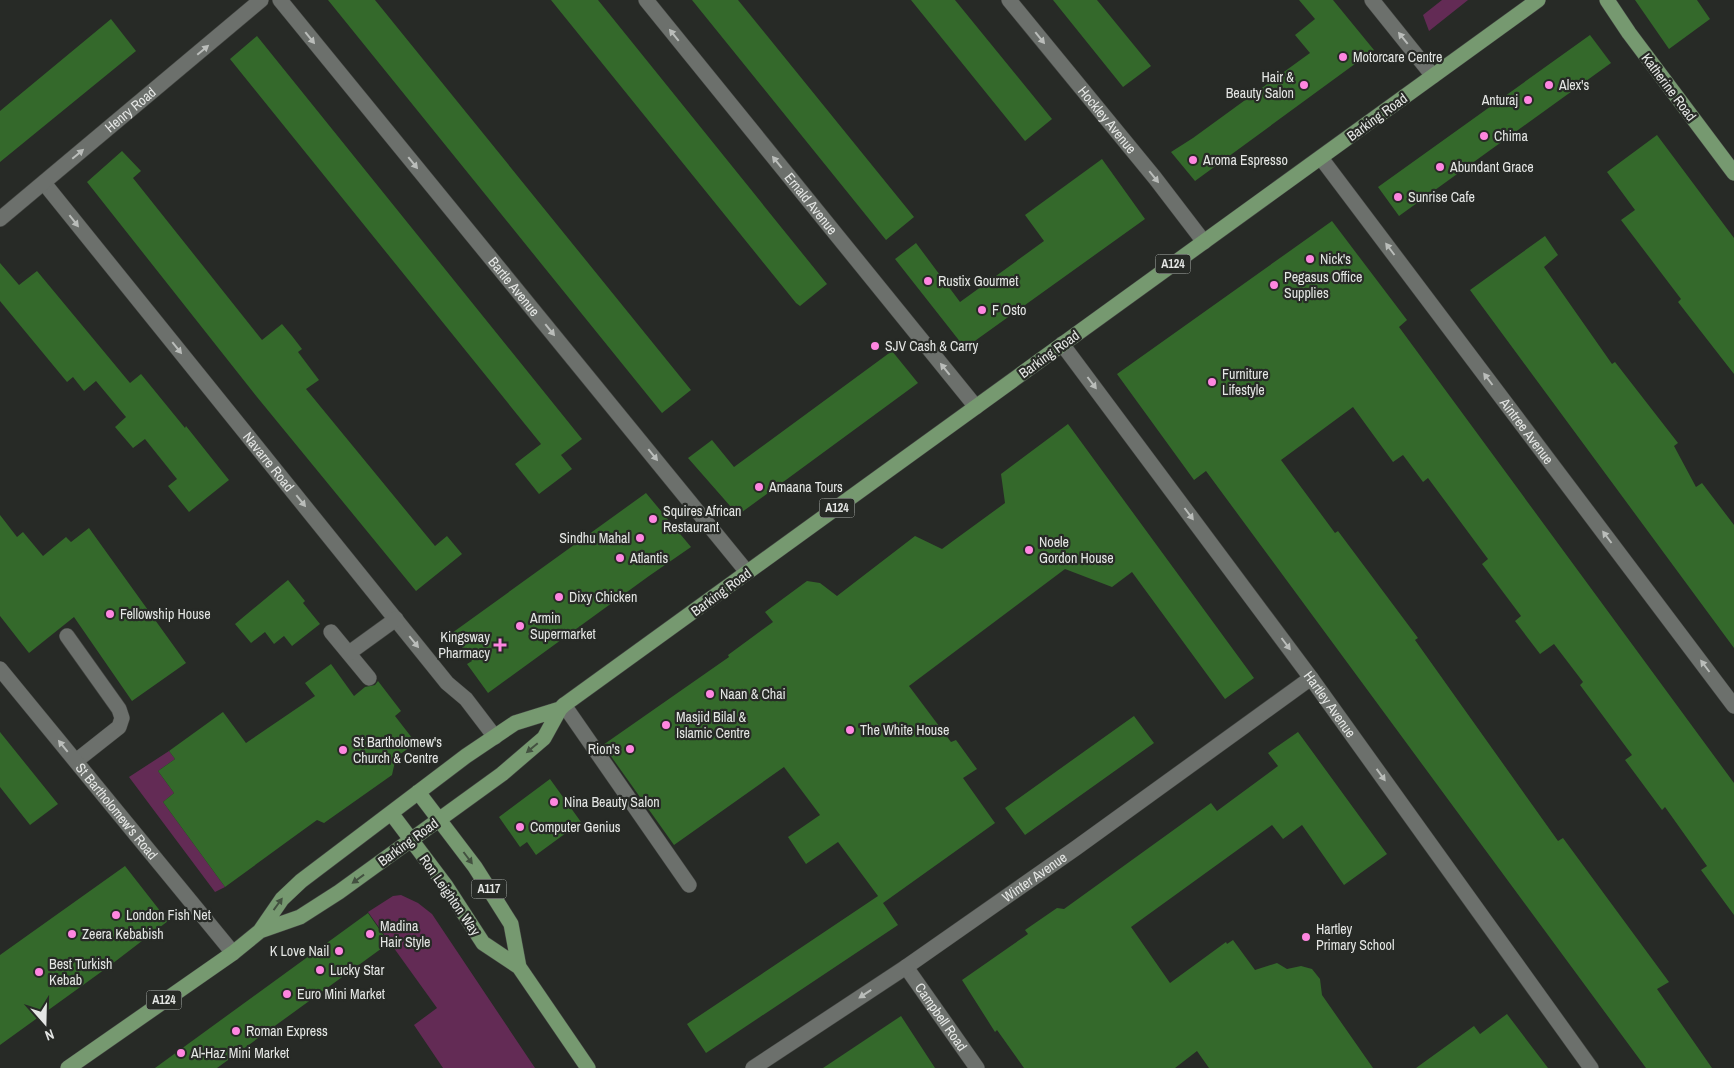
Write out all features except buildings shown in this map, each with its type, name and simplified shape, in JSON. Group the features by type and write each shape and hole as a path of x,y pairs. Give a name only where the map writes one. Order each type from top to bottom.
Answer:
{"main road":[{"name":"Barking Road","path":"68,1068 233,953 260,931 282,899 300,881 495,736 514,723 562,707 1538,0"},
{"name":"Katherine Road","path":"1606,0 1634,41 1734,173"},
{"name":"Barking Road","path":"260,931 300,917 339,892 502,774 544,738 562,707"},
{"name":"Ron Leighton Way","path":"418,792 475,867 511,924 519,967"},
{"name":"Ron Leighton Way","path":"391,813 446,886 483,943 519,967 588,1068"}],"street":[{"name":"Henry Road","path":"0,218 261,0"},
{"name":"Bartle Avenue","path":"280,0 747,572"},
{"name":"Ernald Avenue","path":"646,0 976,407"},
{"name":"Hockley Avenue","path":"1009,0 1155,178 1204,242"},
{"path":"1372,0 1433,76"},
{"name":"Aintree Avenue","path":"1321,158 1734,706"},
{"name":"Navarre Road","path":"44,183 447,683 466,699 495,736"},
{"name":"Hartley Avenue","path":"1062,344 1312,678 1591,1068"},
{"path":"349,653 396,620"},
{"path":"332,632 369,678"},
{"path":"67,636 119,709 122,718 120,727 76,762"},
{"name":"St Bartholomew's Road","path":"0,669 233,953"},
{"name":"Winter Avenue","path":"753,1068 906,967 1068,854 1312,678"},
{"path":"562,707 688,884"},
{"name":"Campbell Road","path":"906,967 977,1068"}],"shaded area":[{"path":"1442,0 1468,0 1429,31 1423,15"},
{"path":"169,751 175,759 158,771 174,793 163,802 225,887 215,892 129,777"},
{"path":"401,895 418,903 432,914 535,1068 443,1068 414,1025 437,1008 368,912 393,896"}],"place":[{"name":"Motorcare Centre","path":"1343,57"},
{"name":"Hair & Beauty Salon","path":"1304,85"},
{"name":"Alex's","path":"1549,85"},
{"name":"Anturaj","path":"1528,100"},
{"name":"Chima","path":"1484,136"},
{"name":"Aroma Espresso","path":"1193,160"},
{"name":"Abundant Grace","path":"1440,167"},
{"name":"Sunrise Cafe","path":"1398,197"},
{"name":"Nick's","path":"1310,259"},
{"name":"Rustix Gourmet","path":"928,281"},
{"name":"Pegasus Office Supplies","path":"1274,285"},
{"name":"F Osto","path":"982,310"},
{"name":"SJV Cash & Carry","path":"875,346"},
{"name":"Furniture Lifestyle","path":"1212,382"},
{"name":"Amaana Tours","path":"759,487"},
{"name":"Squires African Restaurant","path":"653,519"},
{"name":"Sindhu Mahal","path":"640,538"},
{"name":"Noele Gordon House","path":"1029,550"},
{"name":"Atlantis","path":"620,558"},
{"name":"Dixy Chicken","path":"559,597"},
{"name":"Fellowship House","path":"110,614"},
{"name":"Armin Supermarket","path":"520,626"},
{"name":"Kingsway Pharmacy","path":"500,645"},
{"name":"Naan & Chai","path":"710,694"},
{"name":"Masjid Bilal & Islamic Centre","path":"666,725"},
{"name":"The White House","path":"850,730"},
{"name":"Rion's","path":"630,749"},
{"name":"St Bartholomew's Church & Centre","path":"343,750"},
{"name":"Nina Beauty Salon","path":"554,802"},
{"name":"Computer Genius","path":"520,827"},
{"name":"London Fish Net","path":"116,915"},
{"name":"Zeera Kebabish","path":"72,934"},
{"name":"Madina Hair Style","path":"370,934"},
{"name":"Hartley Primary School","path":"1306,937"},
{"name":"K Love Nail","path":"339,951"},
{"name":"Lucky Star","path":"320,970"},
{"name":"Best Turkish Kebab","path":"39,972"},
{"name":"Euro Mini Market","path":"287,994"},
{"name":"Roman Express","path":"236,1031"},
{"name":"Al-Haz Mini Market","path":"181,1053"}]}
